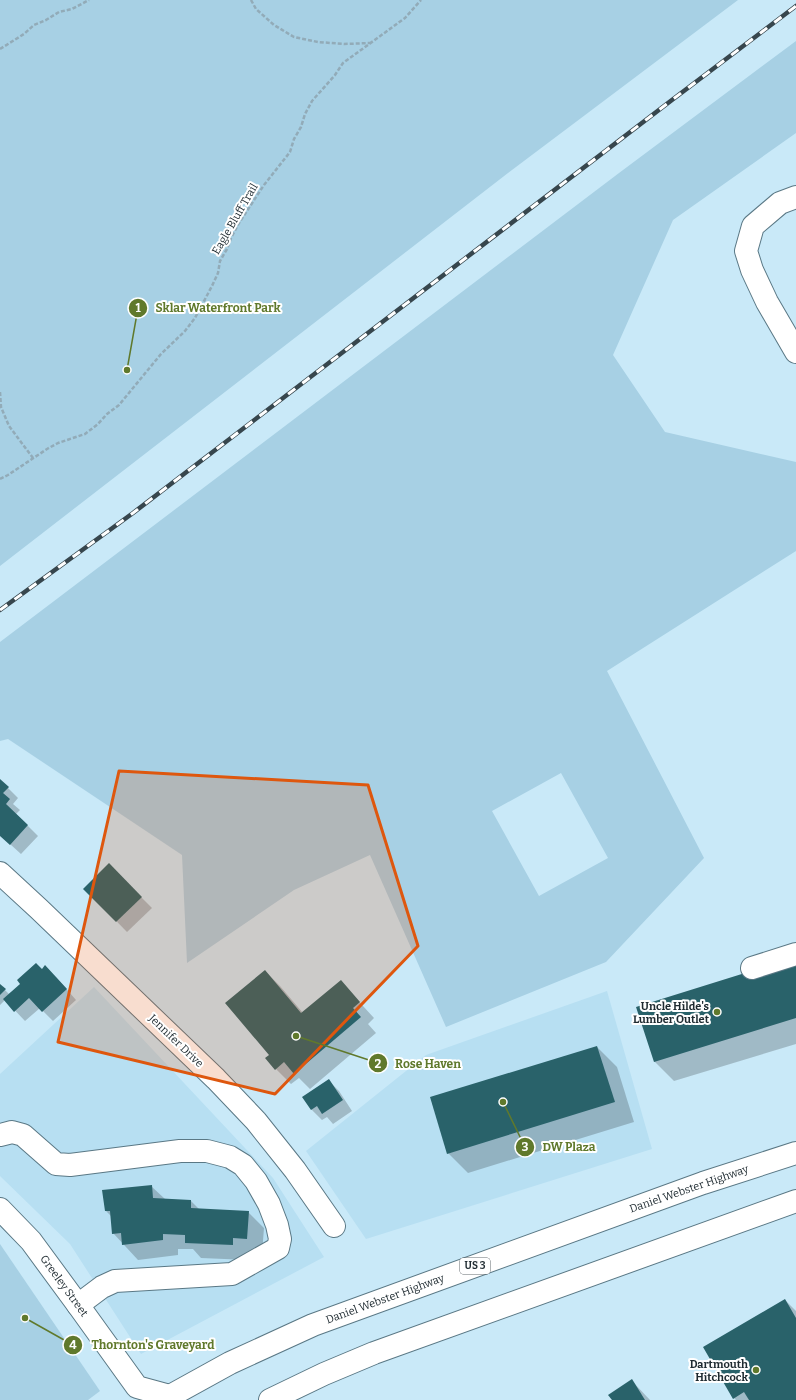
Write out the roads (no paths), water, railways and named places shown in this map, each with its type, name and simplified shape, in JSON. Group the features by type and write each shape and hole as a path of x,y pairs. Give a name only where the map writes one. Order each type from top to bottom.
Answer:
{"main road":[{"path":"796,197 780,203 753,226 746,251 752,270 767,302 796,352"},
{"name":"Jennifer Drive","path":"0,874 39,909 216,1079 256,1121 296,1170 334,1226"},
{"path":"752,968 796,954"},
{"path":"0,1135 12,1132 23,1135 56,1164 70,1165 180,1151 208,1151 230,1157 243,1165 256,1181 269,1204 280,1238 278,1248 232,1274 114,1281 102,1287 78,1305"},
{"name":"Daniel Webster Highway","path":"168,1399 230,1363 313,1325 697,1185 796,1153"},
{"path":"270,1400 374,1353 796,1201"},
{"name":"Greeley Street","path":"0,1209 31,1241 78,1305 136,1394 168,1399"}],"railway":[{"path":"0,610 133,513 796,6"}],"place":[{"name":"Sklar Waterfront Park","path":"127,370"},
{"name":"Uncle Hilde's Lumber Outlet","path":"717,1012"},
{"name":"Rose Haven","path":"296,1036"},
{"name":"DW Plaza","path":"503,1102"},
{"name":"Thornton's Graveyard","path":"25,1318"},
{"name":"Dartmouth Hitchcock","path":"756,1370"}]}
